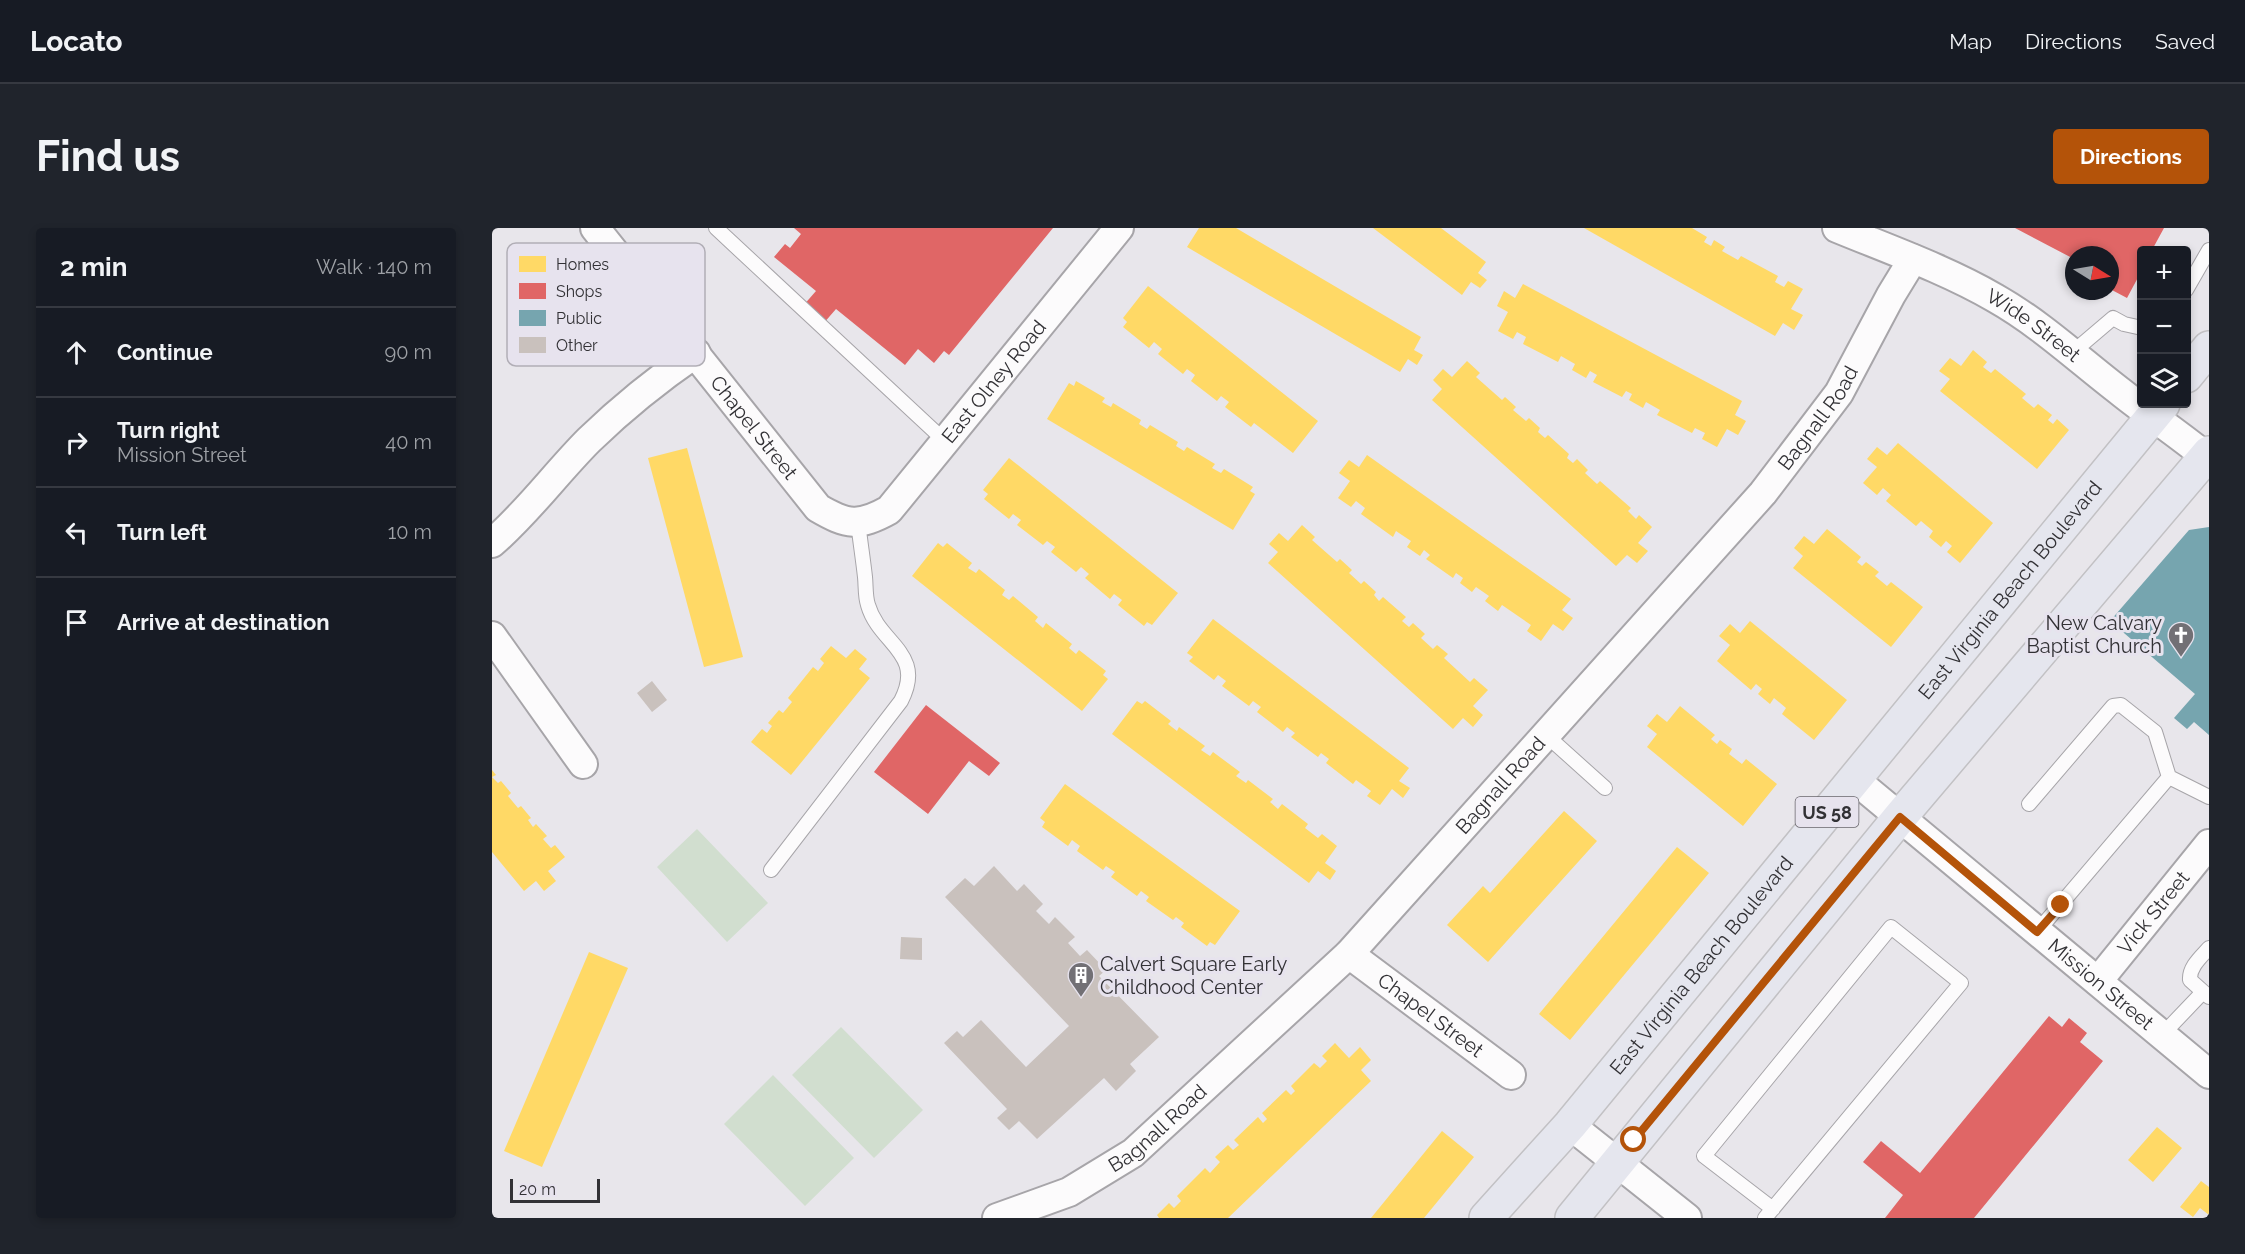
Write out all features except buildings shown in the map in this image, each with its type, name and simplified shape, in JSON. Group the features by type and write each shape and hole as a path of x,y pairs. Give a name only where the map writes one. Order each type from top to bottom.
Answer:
{"main road":[{"path":"2191,371 2209,348"},
{"name":"East Virginia Beach Boulevard","path":"1486,1218 1570,1125 2158,409"},
{"name":"US 58","path":"1572,1218 1900,817 2208,457"}],"street":[{"name":"Chapel Street","path":"595,228 607,243"},
{"name":"East Olney Road","path":"858,522 872,519 889,510 1119,228"},
{"name":"Wide Street","path":"1837,228 1913,259 1995,298 2073,352 2123,394 2158,409 2208,457"},
{"name":"Bagnall Road","path":"997,1218 1069,1192 1133,1153 1349,954 1763,493 1839,393 1891,295 1913,259"},
{"name":"Chapel Street","path":"705,364 818,508 838,520 858,522"},
{"path":"492,543 509,528 589,440 641,394 679,366"},
{"path":"492,636 583,764"},
{"name":"Mission Street","path":"1854,779 2209,1074"},
{"name":"Vick Street","path":"2098,981 2209,844"},
{"name":"Chapel Street","path":"1349,954 1511,1075"},
{"path":"1570,1125 1687,1218"}],"lane":[{"path":"716,228 946,442"},
{"path":"2191,283 2209,249"},
{"path":"2073,352 2113,318 2124,324 2137,327"},
{"path":"771,870 901,701 907,689 908,668 901,651 883,632 868,605 858,522"},
{"path":"2029,804 2113,706 2121,705 2155,732 2169,777 2209,797"},
{"path":"1546,735 1605,788"},
{"path":"2037,932 2169,777"},
{"path":"1892,927 1961,983 1769,1213 1704,1156 1892,927"},
{"path":"2162,1035 2206,994 2190,980 2190,975 2192,969 2209,948"}],"green space":[{"path":"697,829 768,903 727,942 657,867"},
{"path":"841,1027 923,1110 874,1158 792,1075"},
{"path":"773,1075 854,1158 805,1206 724,1124"}],"place":[{"name":"New Calvary Baptist Church","path":"2181,658"},
{"name":"Calvert Square Early Childhood Center","path":"1081,998"}],"route":[{"path":"1634,1140 1900,817 2037,932 2061,905"}]}
